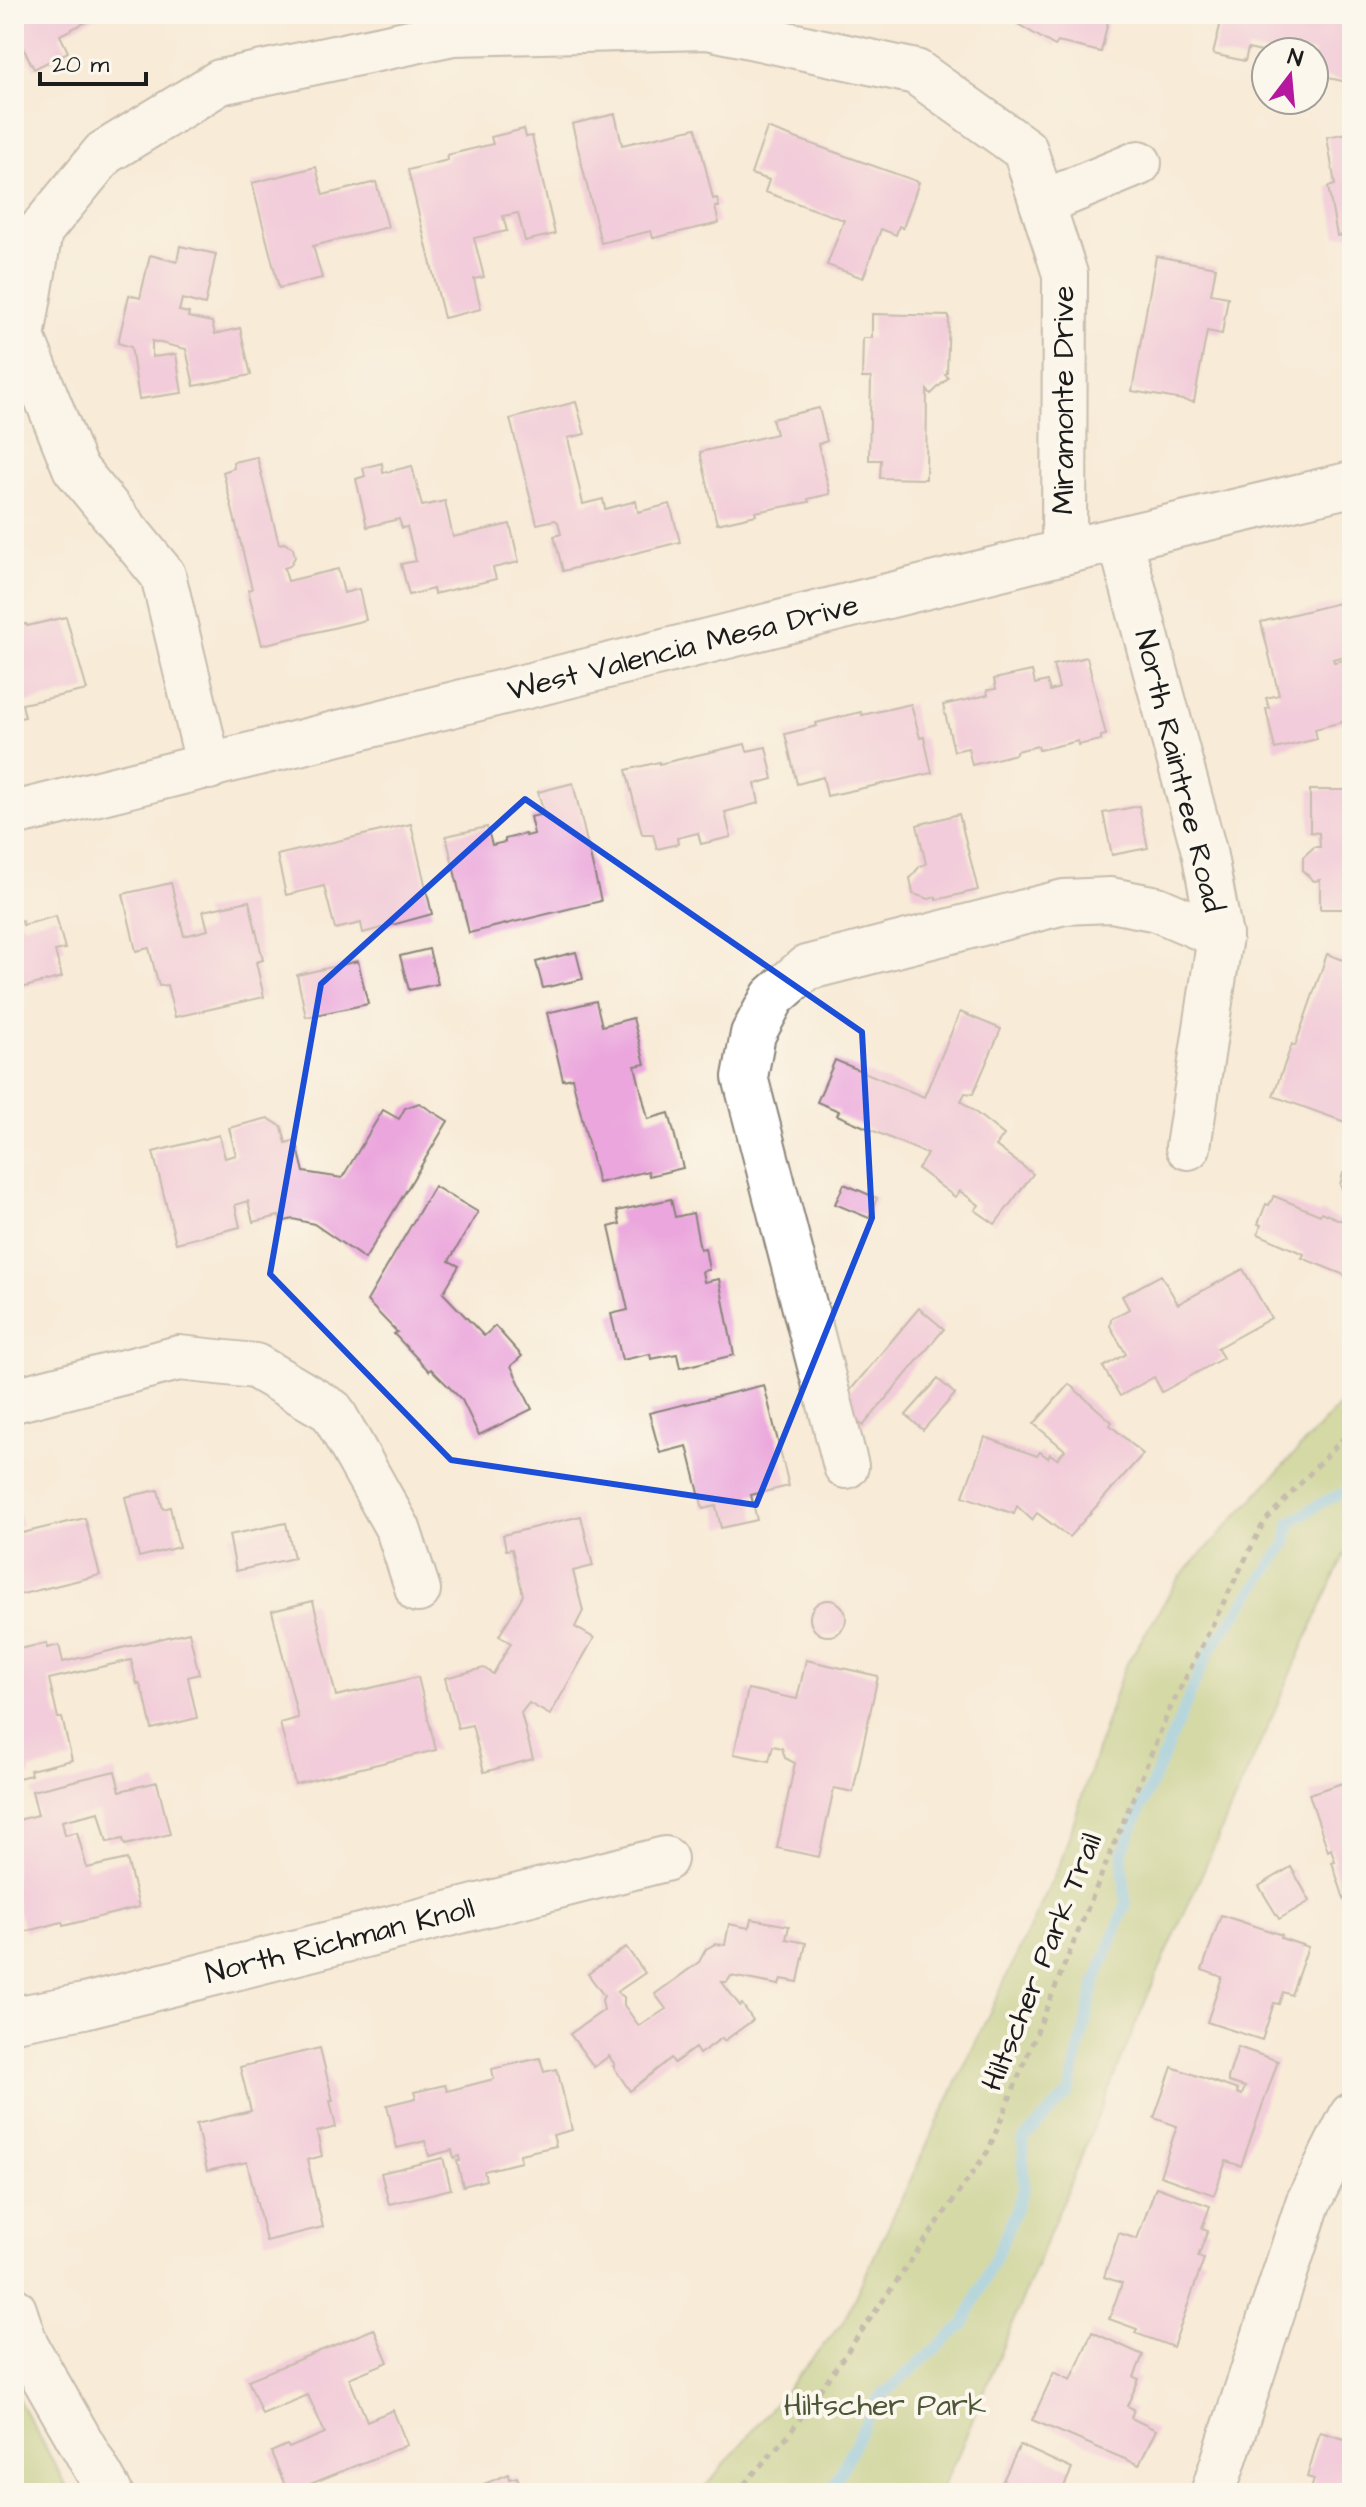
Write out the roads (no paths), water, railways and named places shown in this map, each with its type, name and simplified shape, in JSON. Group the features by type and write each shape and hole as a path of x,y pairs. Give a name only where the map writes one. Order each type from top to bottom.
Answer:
{"street":[{"name":"Miramonte Drive","path":"209,767 163,575 75,468 22,337 40,231 104,153 220,82 453,33 708,27 916,72 1025,150 1065,274 1064,552"},
{"path":"1042,203 1139,163"},
{"name":"West Valencia Mesa Drive","path":"14,814 1064,552 1352,484"},
{"name":"North Raintree Road","path":"1120,539 1204,851 1220,936 1188,1147"},
{"path":"846,1466 745,1077 753,1034 773,997 806,968 1064,902 1111,900 1157,909 1220,936"},
{"path":"14,1400 179,1358 255,1366 332,1411 398,1529 418,1590"},
{"name":"North Richman Knoll","path":"14,2019 84,2006 665,1859"},
{"path":"1213,2493 1308,2203 1352,2115"},
{"path":"14,2310 26,2346 110,2493"}],"waterway":[{"path":"830,2493 877,2400 964,2324 1007,2232 1024,2188 1023,2140 1069,2093 1095,1983 1126,1904 1122,1853 1207,1655 1286,1544 1290,1523 1323,1502 1352,1489"}],"park label":[{"name":"Hiltscher Park","path":"885,2406"}]}
